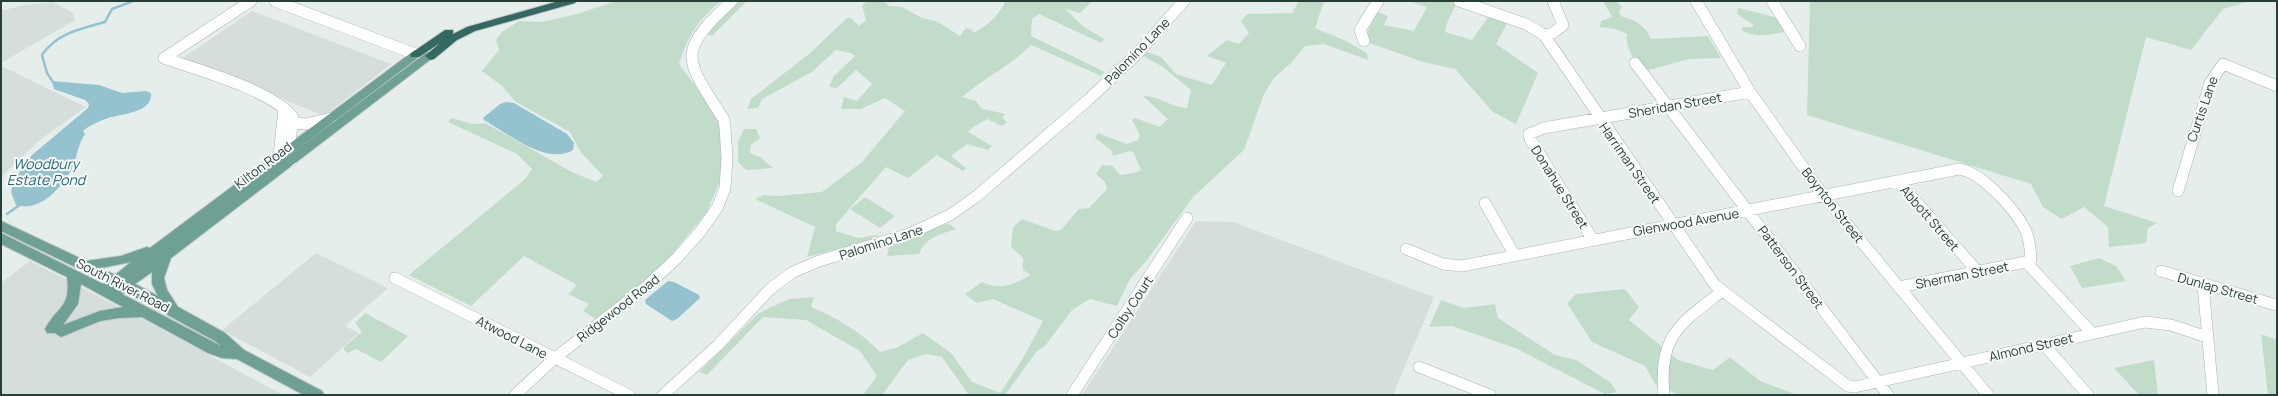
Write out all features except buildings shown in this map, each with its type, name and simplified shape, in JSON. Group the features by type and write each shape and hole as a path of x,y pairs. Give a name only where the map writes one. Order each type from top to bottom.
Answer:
{"highway":[{"path":"415,54 465,24 545,1"},
{"path":"430,56 453,38 472,29 571,1"}],"main road":[{"name":"Kilton Road","path":"108,292 170,253 331,118 415,54"},
{"name":"Kilton Road","path":"121,283 174,236 430,56"},
{"name":"South River Road","path":"1,226 121,283 174,311 227,342 239,354 317,395"},
{"path":"86,266 112,264 132,258 174,236"},
{"name":"South River Road","path":"1,238 108,292 214,349 222,352 239,354"},
{"path":"170,253 161,264 157,279 160,291 174,311"},
{"path":"73,274 76,289 74,300 57,331 102,314 112,312 146,312"}],"street":[{"path":"275,1 415,54"},
{"name":"Ridgewood Road","path":"515,395 554,358 651,284 699,234 717,207 723,194 725,181 726,128 724,120 694,72 690,52 695,38 702,29 732,1"},
{"name":"Palomino Lane","path":"663,395 716,346 770,290 792,272 815,262 909,234 950,215 978,196 1088,100 1136,54 1184,1"},
{"path":"1364,41 1360,30 1378,1"},
{"path":"1459,1 1526,24 1544,35 1554,33 1563,25 1553,1"},
{"name":"Boynton Street","path":"1696,1 1750,92 1823,195 1988,395"},
{"path":"1772,1 1800,46"},
{"path":"247,3 164,58 279,102 284,108 292,113 294,123 287,156"},
{"name":"Harriman Street","path":"1544,35 1714,285 1839,381 1855,387"},
{"name":"Patterson Street","path":"1635,63 1670,106 1888,395"},
{"name":"Curtis Lane","path":"2178,191 2210,83 2222,64 2277,86"},
{"name":"Sheridan Street","path":"1529,134 1540,129 1750,92"},
{"path":"284,108 287,156"},
{"path":"294,123 306,124 331,118"},
{"name":"Donahue Street","path":"1529,134 1530,140 1593,240"},
{"name":"Glenwood Avenue","path":"1406,249 1452,266 1462,266 1958,169 1968,170 1976,174 2021,220 2028,233 2032,251 2031,260 2026,262"},
{"name":"Abbott Street","path":"1898,181 1978,272"},
{"path":"1485,202 1515,256"},
{"name":"Colby Court","path":"1072,395 1187,218"},
{"path":"2026,262 2091,332"},
{"name":"Sherman Street","path":"1898,287 2026,262"},
{"name":"Dunlap Street","path":"2161,271 2276,305"},
{"name":"Atwood Lane","path":"395,278 629,395"},
{"path":"2203,284 2212,395"},
{"path":"1664,395 1663,363 1669,338 1678,326 1722,291"},
{"name":"Almond Street","path":"1855,387 2044,345 2091,332 2145,322 2156,322 2207,337"},
{"path":"2044,345 2088,395"},
{"path":"1419,367 1461,390 1490,395"}],"shaded area":[{"path":"52,2 72,12 75,20 1,63 1,11 20,6"},
{"path":"252,11 391,64 324,116 183,58"},
{"path":"1,66 86,107 41,139 1,177"},
{"path":"1196,221 1233,222 1434,297 1393,395 1082,395"},
{"path":"316,253 388,288 345,326 359,333 310,377 222,330"},
{"path":"30,261 283,395 1,395 1,283"}],"green space":[{"path":"616,1 721,1 706,15 695,29 686,45 679,64 720,119 722,142 721,178 707,212 669,258 637,290 596,319 583,311 589,304 568,294 577,285 524,256 471,306 409,275 524,180 532,169 517,154 448,122 452,118 472,124 485,123 572,172 596,182 603,176 580,151 570,132 516,102 502,86 482,71 499,50 496,40 502,32 519,21 542,22 577,14"},
{"path":"740,1 747,1 712,36 705,34"},
{"path":"867,1 884,1 889,6 902,7 922,18 938,22 960,36 966,28 972,30 973,33 987,24 1000,11 1005,1 1092,1 1080,13 1065,9 1084,27 1104,39 1101,43 1039,14 1032,19 1031,36 1105,72 1101,76 1031,45 1006,66 962,97 976,101 982,109 1006,114 1002,117 1007,122 1002,126 987,119 973,127 968,132 992,146 988,150 967,144 951,156 966,168 963,171 937,155 908,178 886,167 836,224 836,231 858,238 878,235 877,239 807,257 815,227 755,199 763,195 777,196 822,192 862,162 905,111 885,98 861,109 841,109 844,97 857,101 872,84 856,70 837,88 829,87 834,76 855,56 851,53 836,50 812,72 762,99 758,108 747,109 751,99 809,54 847,18 851,18 859,26 866,20 862,6"},
{"path":"1299,1 1326,1 1323,4 1315,28 1346,41 1367,53 1368,60 1324,44 1305,46 1291,63 1274,78 1264,94 1244,150 1193,197 1147,260 1130,279 1117,306 1090,299 1072,310 1045,346 1037,351 1005,395 969,395 942,357 926,354 908,360 882,395 863,395 877,376 860,351 806,320 763,317 707,375 699,372 759,313 789,299 814,297 811,307 848,326 865,338 880,352 898,347 923,333 951,353 972,382 1000,393 1022,360 1043,321 993,299 977,303 965,294 982,282 989,285 1001,286 1013,284 1031,275 1023,270 1023,258 1011,247 1013,227 1022,219 1055,231 1061,230 1079,209 1089,208 1107,189 1105,182 1096,174 1102,165 1113,166 1120,175 1134,173 1141,170 1134,153 1129,151 1113,156 1111,150 1095,138 1098,133 1127,144 1138,140 1140,135 1132,120 1135,118 1160,127 1168,119 1143,96 1149,96 1176,106 1187,108 1191,90 1163,67 1143,56 1147,52 1161,57 1176,74 1212,85 1226,63 1207,56 1227,40 1239,44 1249,33 1241,21 1247,14 1292,13"},
{"path":"1408,1 1456,1 1445,32 1472,40 1488,17 1508,22 1496,44 1538,73 1516,124 1493,112 1455,69 1423,62 1364,41 1376,11 1388,16 1384,25 1414,31 1427,7"},
{"path":"1603,1 1617,1 1622,7 1619,12 1621,16 1642,26 1651,39 1708,36 1721,58 1689,59 1649,70 1644,68 1639,65 1629,50 1627,34 1615,29 1600,27 1601,21 1612,17"},
{"path":"1810,1 2251,1 2223,9 2191,50 2146,37 2104,206 2157,223 2148,228 2146,243 2109,247 2108,227 2084,207 2062,219 2043,207 2031,184 1807,115"},
{"path":"1738,8 1778,18 1784,24 1784,32 1767,35 1746,33 1741,30 1743,27 1752,27 1754,25 1737,14"},
{"path":"744,129 756,129 760,138 751,145 750,153 760,157 773,168 746,170 738,162 738,142"},
{"path":"865,197 895,216 880,228 850,209"},
{"path":"949,224 956,229 929,240 919,254 887,256 889,247 942,225"},
{"path":"2099,258 2116,266 2126,281 2082,288 2070,266"},
{"path":"1625,289 1639,307 1629,320 1678,360 1713,370 1730,357 1760,381 1797,395 1679,395 1655,384 1645,366 1592,342 1567,303 1576,294"},
{"path":"1441,300 1464,308 1495,304 1498,318 1555,355 1576,360 1610,382 1617,392 1605,394 1515,348 1452,326 1429,327"},
{"path":"365,313 408,336 381,362 356,349 348,353 344,350 344,347 362,332 355,323"},
{"path":"2261,334 2277,340 2277,395 2268,395"},
{"path":"2154,360 2158,395 2139,395 2114,368"}],"water":[{"name":"Woodbury Estate Pond","path":"52,81 99,85 122,93 146,91 151,93 150,100 142,109 105,119 95,123 83,131 85,134 72,168 63,183 49,197 41,202 25,206 16,205 11,192 14,180 32,155 88,108 89,104 85,100 54,89"},
{"path":"506,102 514,103 567,134 574,143 573,150 563,154 551,154 539,151 527,146 484,120 483,118 500,104"},
{"path":"668,281 674,282 699,295 700,298 677,319 672,321 646,304 645,300"}],"waterway":[{"path":"53,82 47,73 42,55 48,48 62,37 70,33 105,22 112,9 133,1"},
{"path":"7,214 21,204"}]}
